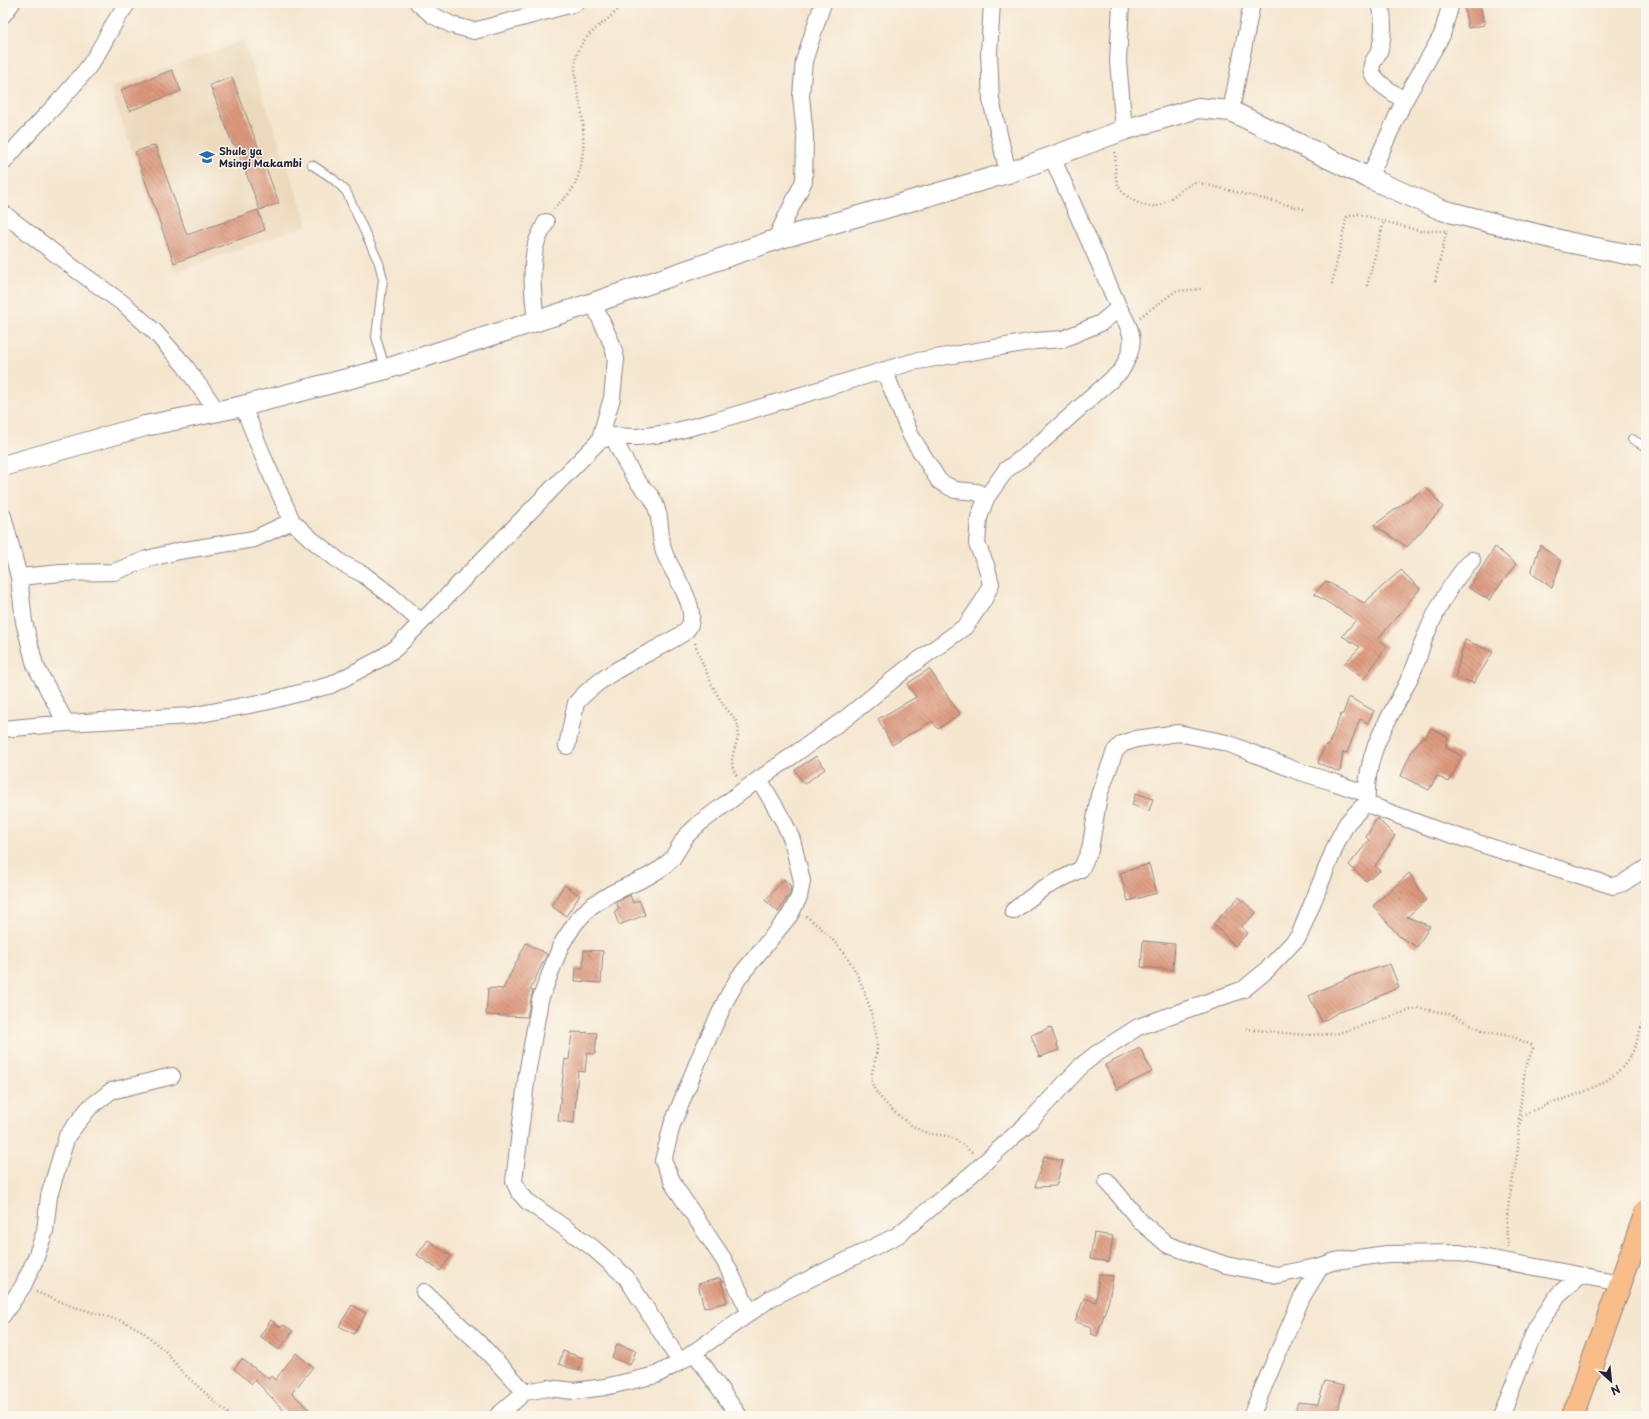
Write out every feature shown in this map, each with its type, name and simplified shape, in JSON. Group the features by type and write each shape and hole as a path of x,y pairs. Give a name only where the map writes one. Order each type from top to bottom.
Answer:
{"highway":[{"path":"1572,1416 1646,1212"}],"street":[{"path":"3,15 12,3"},
{"path":"3,162 70,91 91,64 121,12 128,3"},
{"path":"418,3 432,15 452,25 474,31 576,3"},
{"path":"775,240 804,181 805,136 801,96 804,61 824,3"},
{"path":"992,3 990,53 991,100 1008,173"},
{"path":"1119,132 1118,61 1121,3"},
{"path":"1231,111 1252,3"},
{"path":"1380,3 1383,32 1380,51 1372,62 1372,72 1378,81 1404,101"},
{"path":"1369,178 1404,101 1442,35 1451,3"},
{"path":"5,462 145,426 243,406 386,369 594,303 775,240 1008,173 1119,132 1198,108 1231,111 1369,178 1451,212 1567,242 1646,258"},
{"path":"680,1362 626,1277 592,1247 527,1201 519,1192 514,1181 514,1171 533,1032 540,1000 561,945 576,922 591,906 612,893 647,877 662,868 672,859 686,836 700,823 753,783 846,718 905,670 966,626 983,601 991,584 986,565 977,544 979,518 986,498 1006,470 1029,453 1121,371 1130,356 1132,340 1129,325 1119,308 1052,158"},
{"path":"3,213 75,269 124,304 155,332 185,366 217,411"},
{"path":"536,321 532,287 536,243 546,222"},
{"path":"3,729 66,723 190,716 265,702 331,685 385,656 396,648 420,622 606,439 616,359 594,303"},
{"path":"606,439 637,437 669,432 715,421 912,362 1035,341 1063,339 1101,323 1119,308"},
{"path":"884,370 911,436 939,481 955,490 977,492 986,498"},
{"path":"243,406 265,461 292,521 310,539 343,564 368,578 420,622"},
{"path":"567,746 576,703 580,698 609,674 638,657 668,643 690,627 692,620 690,607 684,590 664,551 660,517 652,498 638,482 620,452 606,439"},
{"path":"3,516 19,577 24,622 36,665 66,723"},
{"path":"19,577 61,573 114,572 147,559 179,551 254,539 292,521"},
{"path":"497,1416 525,1392 548,1388 574,1391 605,1387 656,1375 680,1362 771,1298 898,1235 984,1162 1041,1110 1082,1065 1096,1054 1138,1027 1244,988 1267,970 1299,936 1338,840 1347,823 1367,799 1367,778 1375,746 1384,724 1415,666 1424,638 1435,615 1462,569 1472,560"},
{"path":"1013,911 1042,889 1081,868 1090,850 1099,794 1115,751 1122,744 1136,739 1178,733 1227,742 1292,769 1336,782 1367,799 1437,830 1613,886 1623,883 1646,868"},
{"path":"750,1313 724,1260 674,1187 664,1161 672,1125 726,998 739,977 786,921 799,897 802,881 792,840 784,822 753,783"},
{"path":"3,1315 14,1290 45,1231 49,1196 67,1136 89,1108 111,1091 172,1076"},
{"path":"1107,1181 1141,1222 1168,1245 1226,1265 1277,1275 1321,1266 1335,1261 1388,1254 1460,1253 1621,1283"},
{"path":"1250,1416 1302,1297 1321,1266"},
{"path":"1501,1416 1536,1328 1558,1295 1579,1276"},
{"path":"424,1292 480,1344 525,1392"},
{"path":"694,1352 738,1416"}],"lane":[{"path":"312,166 332,178 346,191 379,263 383,279 376,337 386,369"},
{"path":"1632,439 1646,447"}],"path":[{"path":"546,222 556,206 565,199 574,187 582,157 583,125 574,67 577,53 584,39 615,14 624,3"},
{"path":"1119,132 1118,186 1125,196 1140,204 1158,205 1188,185 1196,182 1304,209"},
{"path":"1435,281 1451,212"},
{"path":"1332,284 1347,217 1358,214 1420,231 1447,231"},
{"path":"1367,286 1384,221"},
{"path":"1129,325 1176,291 1201,289"},
{"path":"690,627 702,663 716,694 737,722 736,740 731,764 734,772 753,783"},
{"path":"794,907 813,921 849,960 858,979 874,1024 877,1042 878,1056 870,1076 873,1086 906,1122 921,1130 951,1137 984,1162"},
{"path":"1246,1029 1304,1035 1336,1034 1417,1008 1447,1013 1480,1029 1511,1036 1531,1045 1533,1048 1525,1069 1518,1124 1518,1147 1507,1217 1506,1236 1510,1263"},
{"path":"1518,1124 1523,1114 1534,1108 1590,1088 1618,1073 1630,1058 1645,1015"},
{"path":"14,1290 125,1322 142,1331 166,1352 182,1372 231,1416"}],"shaded area":[{"path":"243,41 308,225 174,272 110,88"}],"building":[{"path":"1480,3 1484,25 1468,28 1464,6"},
{"path":"172,70 181,91 129,111 121,90"},
{"path":"232,77 279,203 260,210 235,144 233,145 210,85"},
{"path":"155,145 187,235 258,210 265,230 174,263 135,152"},
{"path":"1426,487 1443,507 1407,547 1374,525"},
{"path":"1540,545 1561,561 1552,588 1531,573"},
{"path":"1495,547 1516,564 1489,600 1469,588"},
{"path":"1401,570 1420,589 1378,639 1387,646 1364,679 1344,664 1360,647 1342,636 1356,620 1314,594 1326,581 1364,603"},
{"path":"1465,640 1493,652 1474,683 1455,677"},
{"path":"929,669 960,714 938,729 932,721 892,745 878,719 916,697 907,684"},
{"path":"1349,697 1374,711 1368,723 1360,719 1347,753 1343,752 1340,772 1318,763 1325,745 1328,746"},
{"path":"1431,728 1448,737 1446,748 1462,756 1449,782 1437,776 1429,790 1401,776 1411,752 1422,737 1425,738"},
{"path":"816,756 825,769 804,784 795,770"},
{"path":"1136,793 1153,799 1149,811 1132,805"},
{"path":"1377,818 1395,836 1375,866 1380,871 1366,881 1349,865 1369,840 1366,837"},
{"path":"1149,864 1157,893 1128,901 1120,873"},
{"path":"1409,873 1426,900 1407,917 1430,926 1417,947 1400,937 1373,906"},
{"path":"784,879 791,886 790,894 778,912 765,900"},
{"path":"564,885 580,895 566,916 551,906"},
{"path":"630,895 633,903 639,900 645,915 619,925 614,912 619,909 616,902"},
{"path":"1239,897 1256,913 1241,927 1248,933 1235,946 1213,924"},
{"path":"1143,941 1175,944 1173,970 1141,967"},
{"path":"526,943 547,954 530,990 533,991 527,1017 486,1015 488,988 503,989"},
{"path":"584,950 603,951 601,983 575,981 576,968 583,968"},
{"path":"1390,964 1399,987 1365,1003 1337,1013 1322,1022 1309,996 1351,976"},
{"path":"1051,1027 1059,1050 1039,1057 1031,1035"},
{"path":"572,1032 597,1033 595,1054 587,1053 585,1072 578,1071 574,1123 558,1121 565,1059 569,1060"},
{"path":"1140,1048 1152,1072 1117,1089 1105,1065"},
{"path":"1044,1156 1063,1161 1056,1186 1035,1187"},
{"path":"1094,1233 1113,1236 1109,1262 1090,1259"},
{"path":"428,1240 451,1256 440,1271 417,1255"},
{"path":"1099,1274 1113,1276 1109,1300 1097,1336 1091,1334 1092,1327 1075,1322 1084,1298 1096,1302"},
{"path":"720,1278 727,1302 704,1308 698,1284"},
{"path":"352,1305 366,1313 354,1334 339,1326"},
{"path":"271,1320 280,1327 284,1325 293,1331 279,1350 260,1336"},
{"path":"617,1344 636,1351 630,1365 612,1358"},
{"path":"563,1351 583,1358 579,1371 559,1364"},
{"path":"296,1353 313,1367 292,1393 315,1416 289,1416 255,1380 252,1384 234,1369 242,1359 269,1379 271,1376 275,1380"},
{"path":"1325,1381 1344,1385 1337,1416 1294,1416 1298,1402 1318,1404"}],"place":[{"name":"Shule ya Msingi Makambi","path":"207,157"}]}
